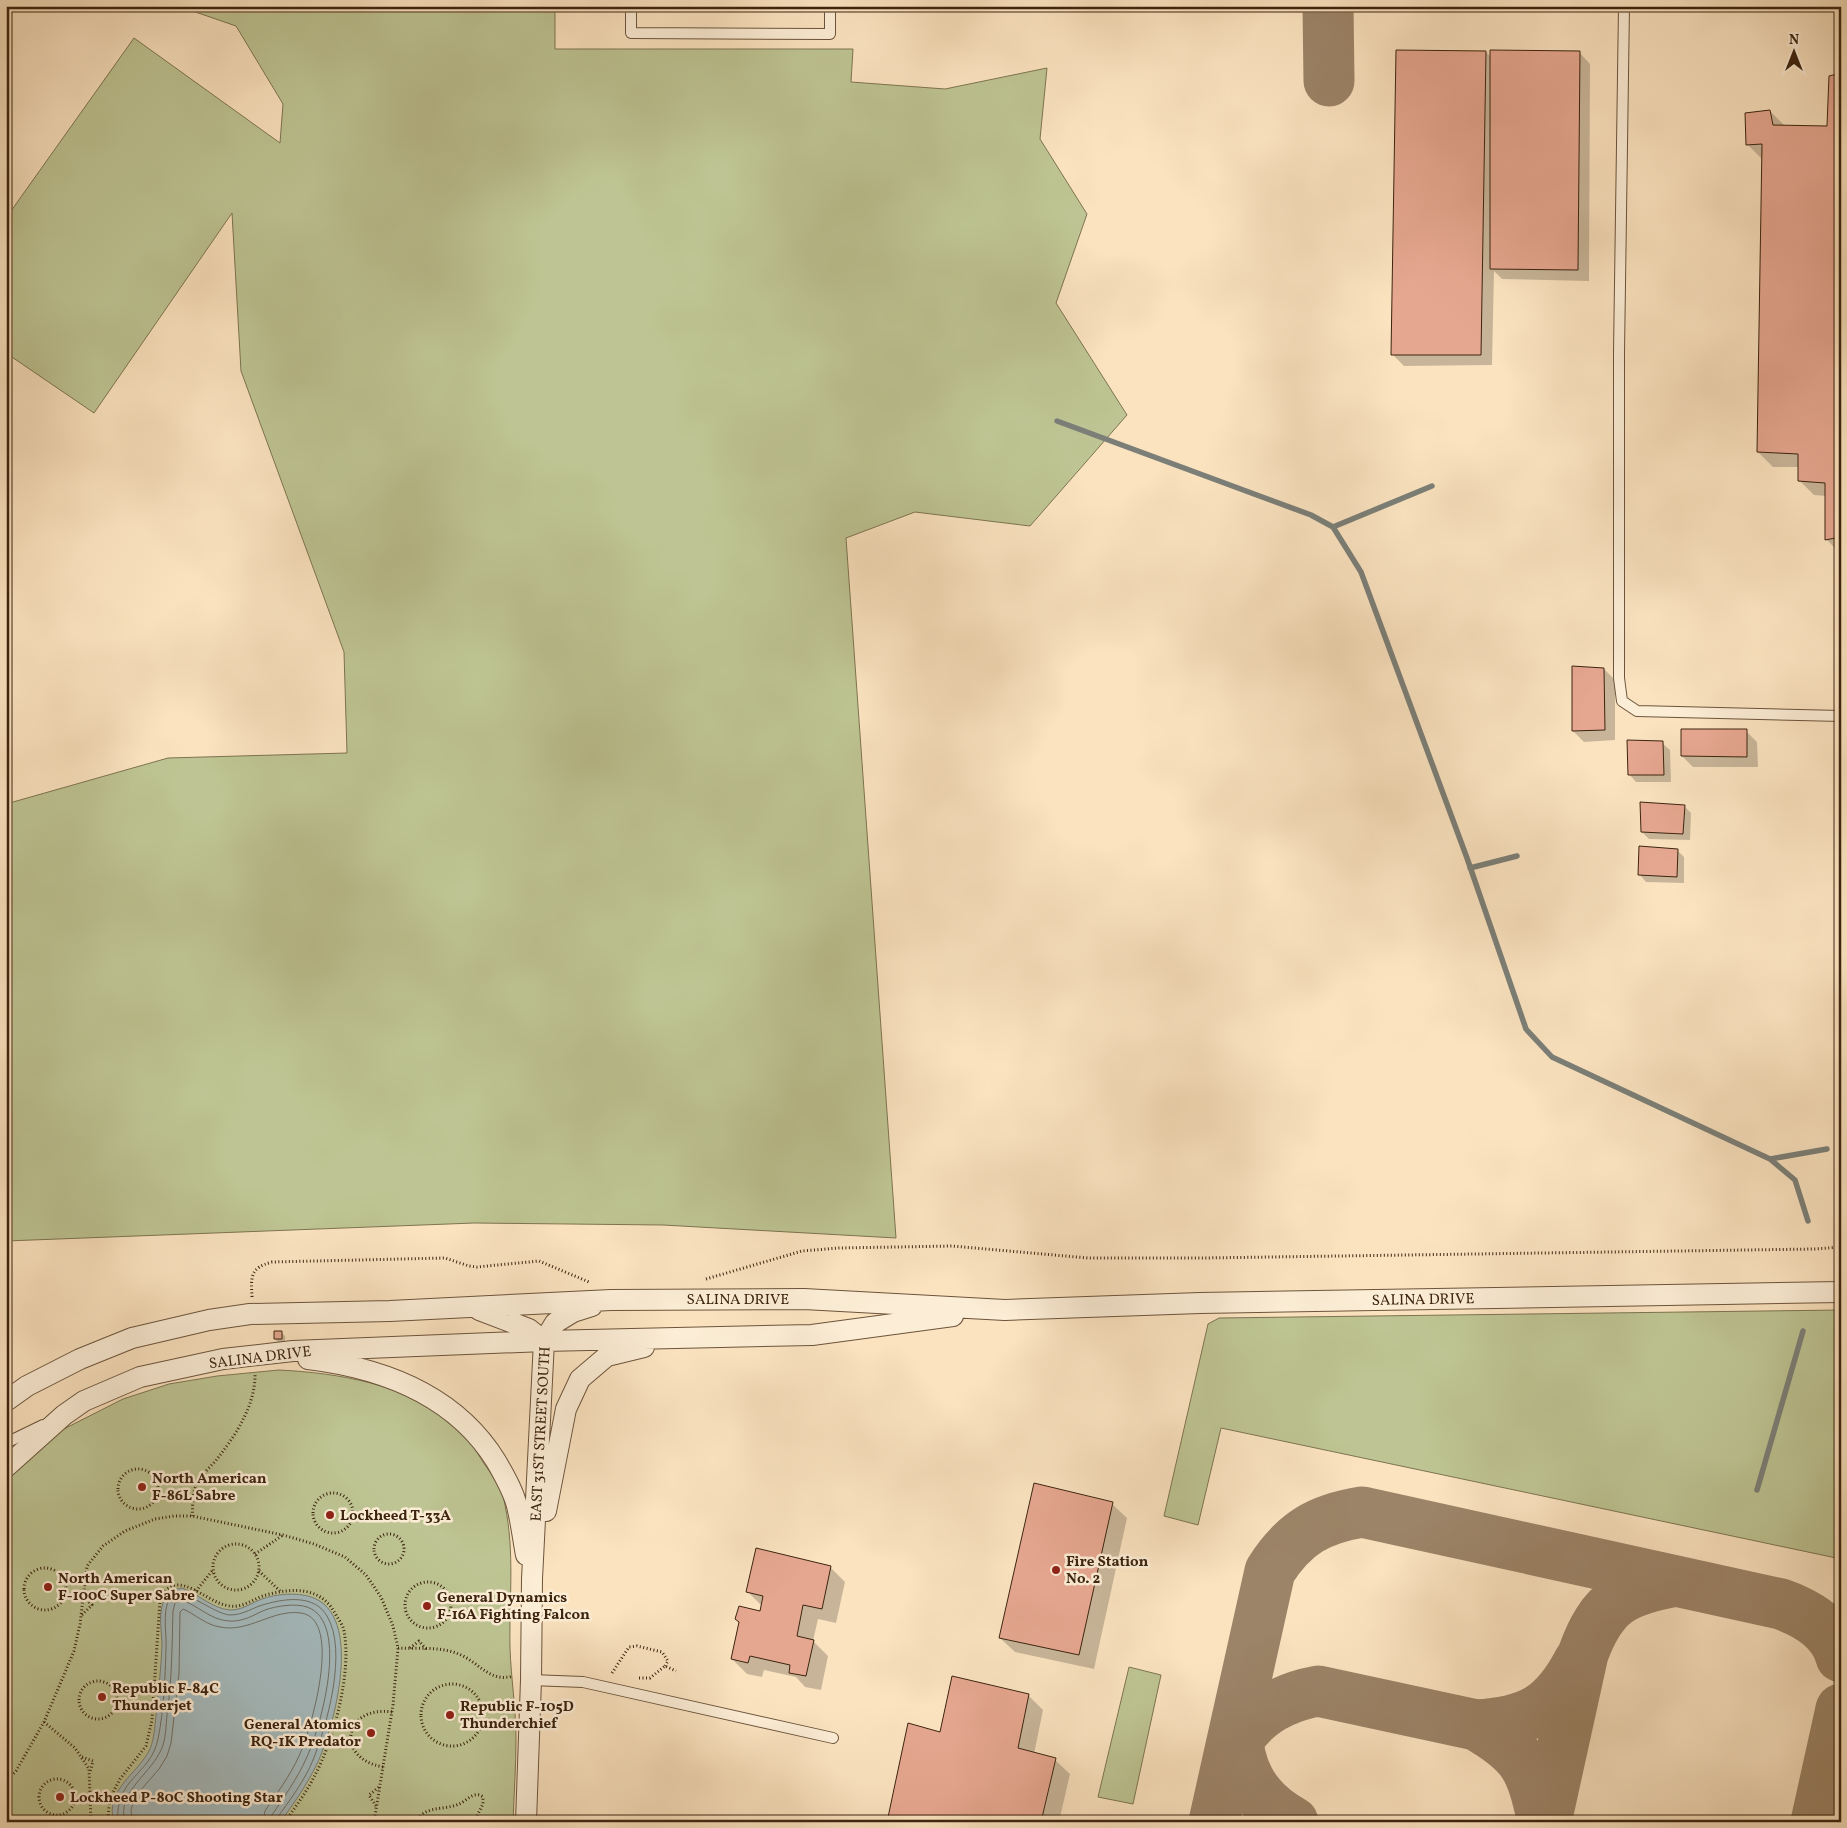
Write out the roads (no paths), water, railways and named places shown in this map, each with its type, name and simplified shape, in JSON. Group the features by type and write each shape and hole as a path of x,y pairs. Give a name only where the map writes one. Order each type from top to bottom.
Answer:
{"street":[{"name":"SALINA DRIVE","path":"6,1400 27,1386 80,1359 132,1338 210,1320 253,1314 390,1311 611,1300 804,1299 1005,1310 1210,1303 1841,1292"},
{"name":"EAST 31ST STREET SOUTH","path":"526,1822 532,1579 544,1341 555,1323 572,1312 611,1300"},
{"name":"SALINA DRIVE","path":"471,1307 529,1329 544,1341"},
{"name":"SALINA DRIVE","path":"6,1467 64,1414 84,1401 140,1377 223,1359 293,1351 544,1341 812,1335 1005,1310"},
{"name":"SALINA DRIVE","path":"532,1579 566,1409 580,1379 607,1356 679,1338"},
{"name":"EAST 31ST STREET SOUTH","path":"259,1355 325,1361 379,1373 424,1392 450,1408 473,1429 490,1451 503,1474 517,1505 532,1579"}],"lane":[{"path":"631,6 630,33 830,34 830,6"},
{"path":"1624,6 1619,678 1622,701 1637,711 1841,716"},
{"path":"6,1443 64,1414"},
{"path":"531,1680 583,1682 833,1738"}],"water":[{"path":"182,1588 218,1607 230,1610 243,1608 262,1599 274,1596 286,1594 305,1595 327,1608 337,1625 341,1648 341,1673 331,1725 317,1764 300,1794 280,1822 114,1822 112,1811 118,1791 145,1758 152,1744 161,1661 163,1602 169,1593 175,1589"}],"waterway":[{"path":"1057,421 1311,515 1333,527 1361,572 1467,858 1526,1029 1552,1057 1770,1159 1795,1180 1808,1221"},
{"path":"1333,527 1432,486"},
{"path":"1470,868 1517,856"},
{"path":"1770,1159 1827,1149"},
{"path":"1757,1490 1803,1331"}],"place":[{"name":"North American F-86L Sabre","path":"142,1487"},
{"name":"Lockheed T-33A","path":"330,1515"},
{"name":"Fire Station No. 2","path":"1056,1570"},
{"name":"North American F-100C Super Sabre","path":"48,1587"},
{"name":"General Dynamics F-16A Fighting Falcon","path":"427,1606"},
{"name":"Republic F-84C Thunderjet","path":"102,1697"},
{"name":"Republic F-105D Thunderchief","path":"450,1715"},
{"name":"General Atomics RQ-1K Predator","path":"371,1733"},
{"name":"Lockheed P-80C Shooting Star","path":"60,1797"}]}
